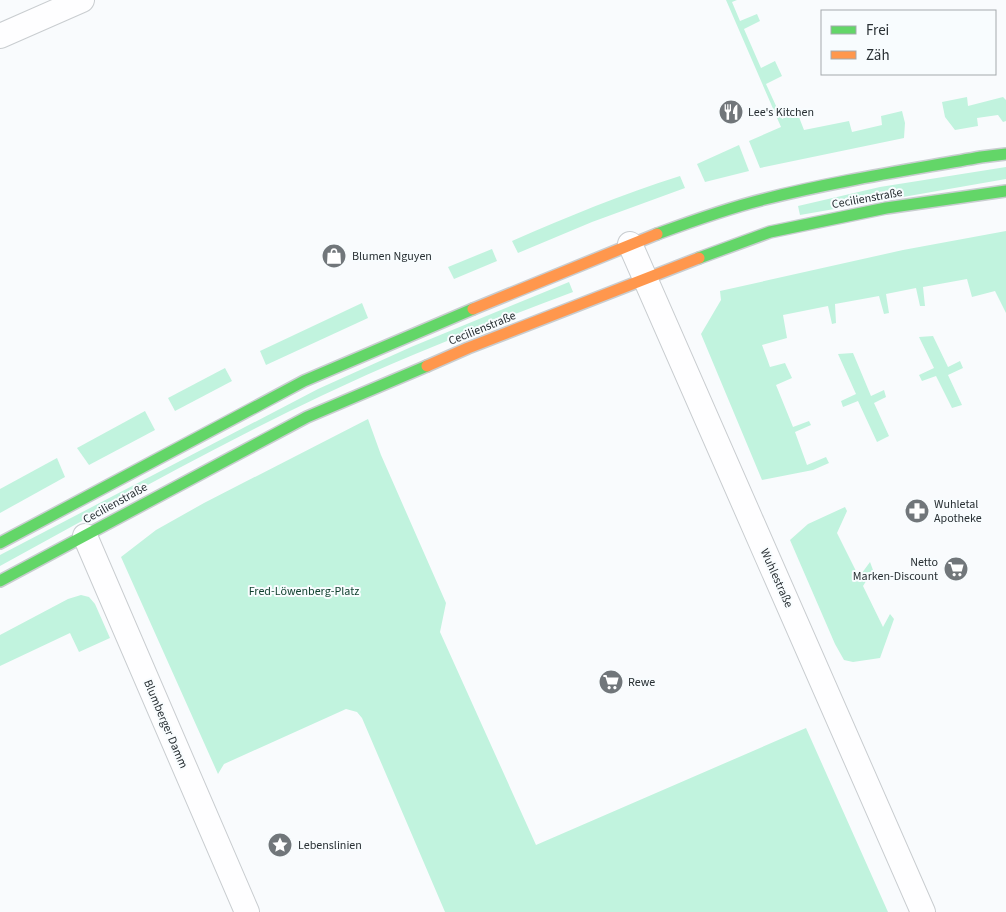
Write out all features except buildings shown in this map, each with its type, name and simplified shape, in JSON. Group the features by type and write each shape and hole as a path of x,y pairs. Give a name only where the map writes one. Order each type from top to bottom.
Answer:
{"street":[{"path":"0,36 82,0"},
{"name":"Cecilienstraße","path":"0,543 304,382 414,333 630,244 700,218 764,199 864,178 1006,154"},
{"name":"Cecilienstraße","path":"0,581 307,417 468,348 646,278 770,232 886,208 1006,191"},
{"name":"Wuhlestraße","path":"630,244 923,912"},
{"name":"Blumberger Damm","path":"85,536 247,912"}],"green space":[{"path":"726,0 737,0 732,2 740,21 757,14 760,21 744,29 761,68 775,61 782,76 766,84 782,119 797,112 804,130 849,121 852,132 882,125 881,116 902,111 905,123 904,138 760,168 749,141 781,127"},
{"path":"967,97 968,106 1003,97 1006,100 1006,121 1003,122 998,115 977,118 978,126 955,130 945,117 942,102"},
{"path":"739,145 749,171 705,182 697,164"},
{"path":"1006,167 1006,179 800,215 798,206 880,187"},
{"path":"680,176 685,188 592,222 518,253 512,241 595,206"},
{"path":"1006,231 1006,313 995,291 972,297 967,279 923,287 925,306 920,306 916,288 886,294 889,313 884,314 879,296 835,304 836,323 832,324 828,306 783,315 787,338 762,345 770,367 785,363 792,378 776,385 793,427 809,421 811,425 795,432 807,465 826,457 829,463 813,470 762,480 701,334 721,300 720,291 903,250"},
{"path":"492,249 497,261 454,279 448,267"},
{"path":"569,282 573,292 446,341 321,396 199,457 0,566 0,555 318,389 411,347"},
{"path":"362,303 368,318 266,365 260,351"},
{"path":"933,336 948,367 960,361 963,368 948,375 962,405 952,408 936,376 922,381 919,375 934,368 919,337"},
{"path":"853,353 871,396 884,390 886,397 874,403 889,436 877,442 858,401 843,407 841,401 856,394 838,354"},
{"path":"225,368 232,381 175,411 168,398"},
{"path":"145,411 155,430 89,465 77,448"},
{"name":"Fred-Löwenberg-Platz","path":"368,419 381,455 446,603 440,632 536,845 806,728 888,912 445,912 362,718 357,712 346,709 224,764 218,774 121,557 156,530 204,503"},
{"path":"57,458 65,477 0,513 0,489"},
{"path":"845,507 847,511 837,533 859,577 870,562 873,570 863,586 883,627 890,614 894,619 880,658 853,662 844,660 835,644 790,540 808,524"},
{"path":"81,595 89,597 95,604 110,638 79,652 70,633 0,666 0,635 68,599"}],"traffic: fast":[{"path":"657,234 724,211 792,193 873,176 1006,154"},
{"path":"699,258 770,232 886,208 1006,191"},
{"path":"0,543 304,381 473,309"},
{"path":"0,581 307,417 427,366"}],"traffic: slow":[{"path":"473,309 657,234"},
{"path":"427,366 468,348 699,258"}],"place":[{"name":"Lee's Kitchen","path":"731,112"},
{"name":"Blumen Nguyen","path":"334,256"},
{"name":"Wuhletal Apotheke","path":"917,511"},
{"name":"Netto Marken-Discount","path":"956,569"},
{"name":"Rewe","path":"611,682"},
{"name":"Lebenslinien","path":"280,845"}]}
